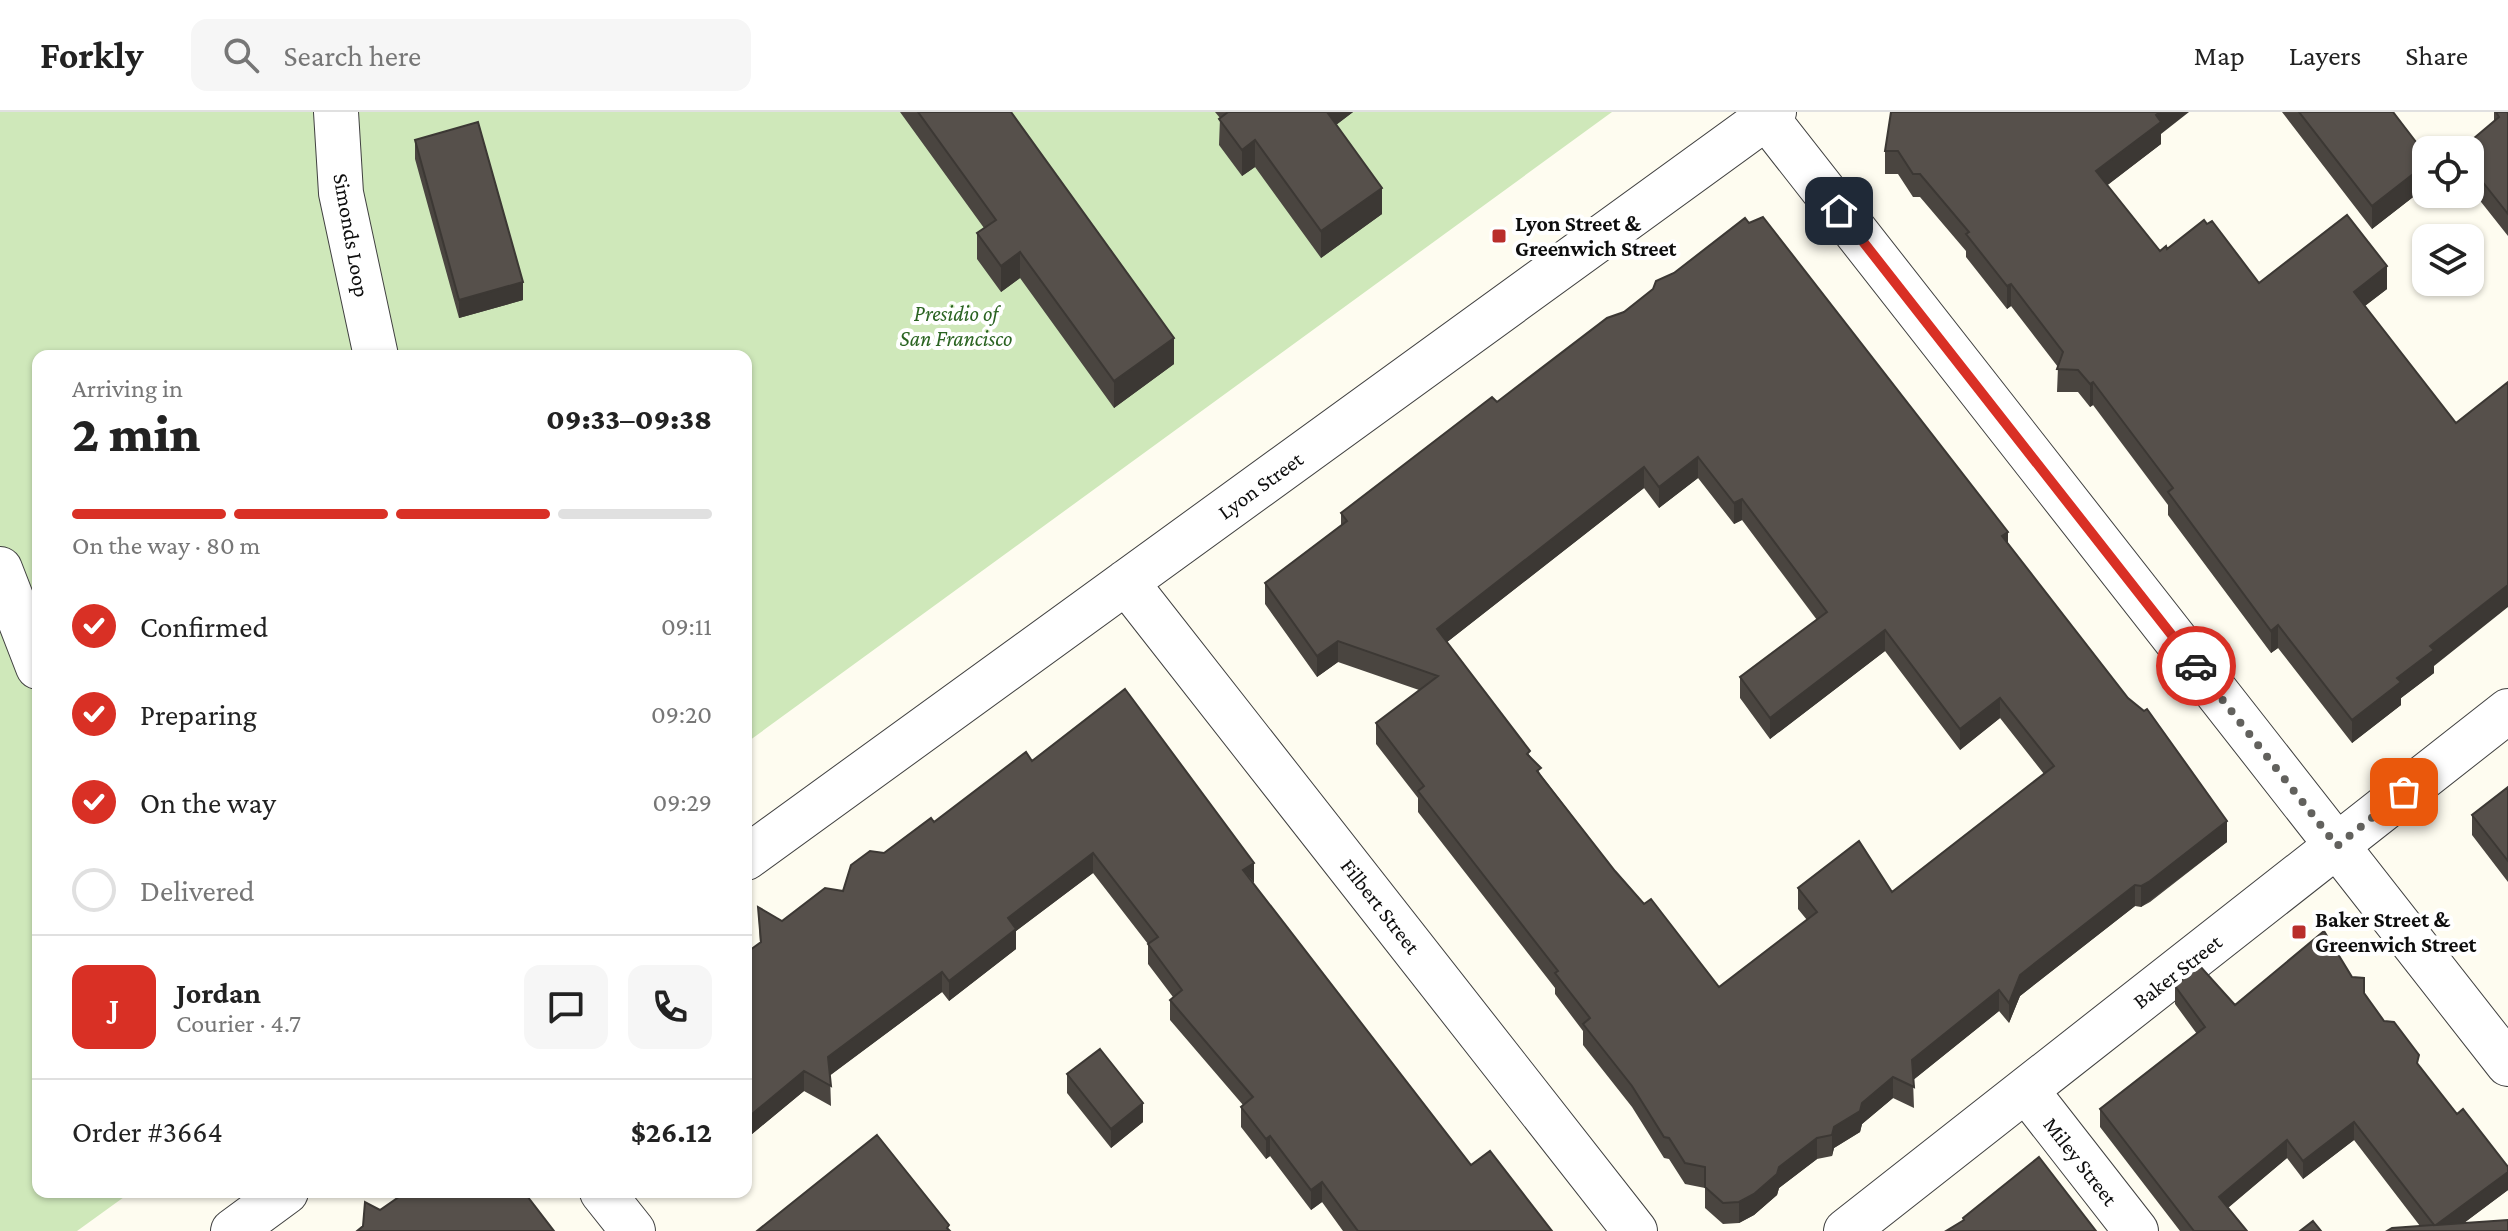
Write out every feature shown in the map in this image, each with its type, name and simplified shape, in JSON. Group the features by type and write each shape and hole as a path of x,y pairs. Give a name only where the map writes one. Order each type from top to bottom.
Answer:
{"street":[{"name":"Simonds Loop","path":"336,112 341,193 375,350"},
{"name":"Lyon Street","path":"752,854 1770,115"},
{"path":"1770,115 2508,1064"},
{"path":"0,569 32,652"},
{"name":"Filbert Street","path":"1126,582 1635,1231"},
{"name":"Baker Street","path":"1846,1231 2508,711"},
{"name":"Miley Street","path":"2026,1090 2136,1231"},
{"path":"233,1231 278,1198"},
{"path":"607,1198 633,1231"}],"green space":[{"name":"Presidio of San Francisco","path":"0,112 1612,112 752,739 752,350 32,350 32,1198 123,1198 77,1231 0,1231"}],"building":[{"path":"918,112 1011,112 1174,338 1114,381 1020,252 1001,266 977,233 996,220"},
{"path":"1228,112 1327,112 1382,188 1321,231 1255,140 1242,150 1219,119"},
{"path":"1891,112 2160,112 2156,115 2161,122 2096,171 2160,251 2204,220 2207,224 2212,221 2259,283 2347,215 2387,266 2354,292 2456,423 2508,382 2508,585 2430,646 2434,650 2397,678 2401,682 2352,720 2278,625 2271,631 2168,492 2173,488 2093,382 2090,384 2078,370 2057,369 2063,352 2011,284 2007,286 1966,234 1969,232 1920,174 1913,174 1898,151 1885,151"},
{"path":"2299,112 2393,112 2412,137 2412,175 2372,206"},
{"path":"2496,112 2508,112 2508,214 2484,184 2484,136 2477,136 2499,117"},
{"path":"478,122 523,282 459,300 415,140"},
{"path":"1763,217 2008,532 2002,536 2128,698 2144,711 2147,709 2227,821 2150,881 2141,886 2135,885 2020,975 2009,1003 1999,990 1912,1060 1914,1087 1893,1077 1862,1103 1860,1111 1834,1127 1832,1135 1817,1138 1779,1167 1777,1174 1754,1194 1739,1202 1723,1203 1705,1187 1705,1167 1685,1163 1669,1138 1664,1137 1632,1086 1583,1024 1590,1018 1555,973 1558,971 1418,791 1424,786 1376,723 1438,676 1338,641 1317,656 1265,583 1347,521 1341,513 1492,397 1497,402 1607,318 1624,312 1653,289 1656,281 1674,273 1745,218 1749,223","holes":["1698,457 1734,503 1742,499 1827,612 1740,677 1770,718 1885,630 1960,729 2000,698 2054,766 1892,892 1859,841 1798,888 1817,912 1719,987 1651,899 1644,904 1615,871 1537,771 1541,768 1527,754 1530,751 1437,629 1644,467 1659,487"]},
{"path":"1125,689 1254,863 1243,870 1471,1165 1490,1151 1552,1231 1358,1231 1322,1182 1311,1190 1270,1136 1266,1139 1241,1107 1253,1097 1170,1000 1182,990 1148,944 1158,937 1093,853 1008,918 1016,929 949,981 942,972 828,1057 831,1086 804,1071 752,1114 752,949 761,942 758,907 782,921 825,888 843,891 851,865 870,851 884,853 931,818 934,822 1026,752 1032,761"},
{"path":"2508,787 2508,861 2472,815"},
{"path":"2324,931 2352,977 2364,978 2364,993 2384,1021 2394,1022 2419,1055 2417,1063 2457,1114 2463,1109 2508,1167 2508,1172 2436,1225 2508,1220 2508,1231 2387,1231 2434,1225 2354,1122 2303,1161 2287,1140 2219,1197 2247,1231 2194,1231 2100,1109 2205,1027 2175,986 2200,966 2235,1005"},
{"path":"1100,1049 1143,1103 1111,1129 1067,1074"},
{"path":"877,1135 949,1225 947,1228 950,1231 757,1231"},
{"path":"2039,1157 2096,1231 1946,1231 1964,1220"},
{"path":"397,1198 529,1198 554,1231 357,1231 363,1226 365,1202 380,1210"},
{"path":"2313,1221 2321,1231 2300,1231"}],"way so far":[{"path":"2196,666 2337,846 2404,792"}],"place":[{"name":"Lyon Street & Greenwich Street","path":"1499,236"},
{"name":"Baker Street & Greenwich Street","path":"2299,932"}],"route":[{"path":"1839,211 2196,666"}]}
